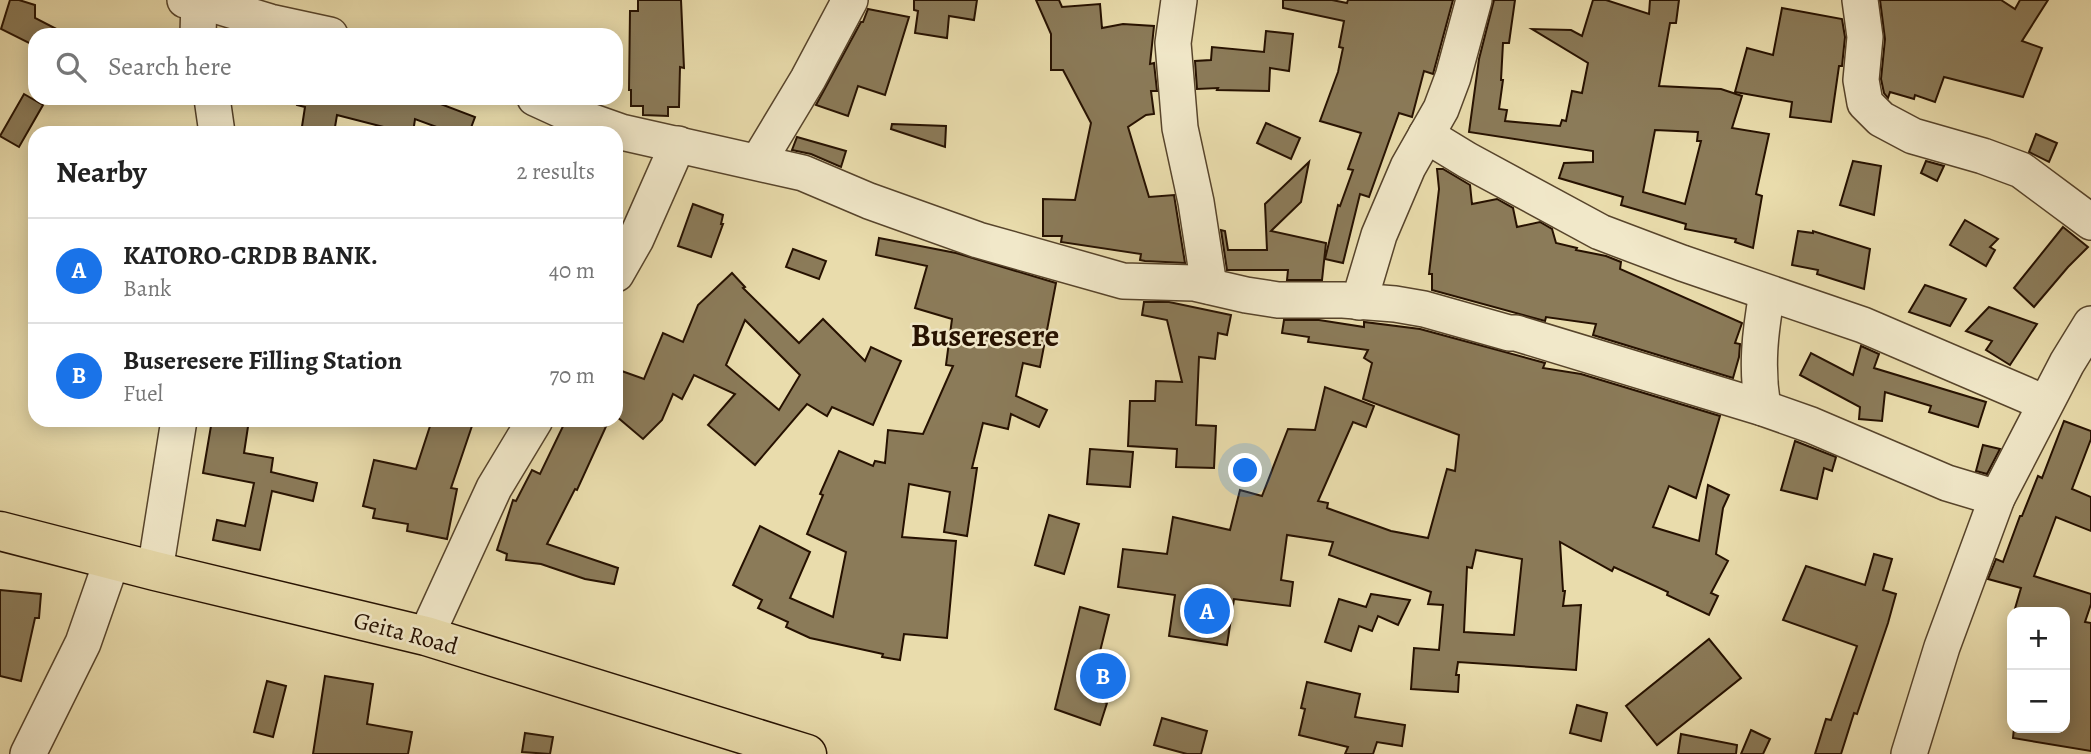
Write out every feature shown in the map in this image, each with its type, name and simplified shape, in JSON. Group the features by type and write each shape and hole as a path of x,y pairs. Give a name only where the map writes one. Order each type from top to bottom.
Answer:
{"highway":[{"name":"Geita Road","path":"0,531 426,636 807,754"}],"street":[{"path":"185,0 198,0 298,28"},
{"path":"198,0 198,28"},
{"path":"758,162 808,79 850,0"},
{"path":"1179,0 1173,43 1180,128 1196,202 1209,286"},
{"path":"1359,302 1379,235 1408,167 1441,109 1474,0"},
{"path":"1860,0 1865,37 1861,80 1864,103 1881,119 1913,136 2021,170 2091,222"},
{"path":"213,105 216,126"},
{"path":"550,105 604,126"},
{"path":"623,132 803,173 869,201 978,240 1123,281 1194,284 1278,300 1395,304 1516,333 1763,408 1811,425 1947,483 1997,498"},
{"path":"1426,135 1600,232 1863,325 2045,404"},
{"path":"623,262 636,239 678,144"},
{"path":"1763,408 1758,379 1760,338 1767,293"},
{"path":"1909,754 1942,647 1997,498 2045,404 2091,324"},
{"path":"155,571 178,427"},
{"path":"426,636 494,488 531,427"},
{"path":"28,754 83,643 112,560"}],"building":[{"path":"10,0 35,5 35,18 54,28 28,28 28,42 1,29"},
{"path":"638,0 681,0 684,68 680,67 679,107 668,107 668,116 643,115 643,106 631,106 630,11 638,11"},
{"path":"914,0 977,0 974,20 949,16 947,38 915,33 918,11 914,10"},
{"path":"1036,0 1059,0 1062,7 1100,4 1102,28 1123,24 1154,26 1150,64 1154,63 1157,91 1151,91 1154,114 1146,115 1128,127 1149,197 1174,195 1185,263 1145,261 1140,260 1141,254 1061,242 1062,236 1043,236 1043,199 1075,200 1091,123 1063,70 1051,70 1051,34"},
{"path":"1283,0 1332,0 1347,3 1348,0 1453,0 1433,74 1424,71 1412,117 1399,113 1369,197 1360,194 1343,263 1325,259 1338,205 1340,206 1353,170 1348,169 1361,133 1320,121 1338,72 1343,48 1339,47 1344,21 1283,8"},
{"path":"1494,0 1515,0 1509,43 1503,43 1503,80 1499,109 1507,110 1505,121 1560,126 1562,120 1566,121 1572,91 1582,93 1588,63 1532,29 1571,30 1582,36 1593,0 1606,0 1649,14 1650,0 1679,0 1676,23 1670,23 1659,86 1721,89 1742,96 1732,128 1769,134 1756,194 1762,196 1753,248 1735,242 1736,239 1685,229 1686,224 1621,205 1623,197 1559,178 1564,163 1593,162 1593,151 1469,132 1479,59","holes":["1655,130 1698,132 1697,141 1701,141 1685,204 1643,192"]},
{"path":"1880,0 2001,0 2015,9 2020,0 2048,0 2022,41 2042,48 2023,97 1944,77 1935,102 1915,95 1914,99 1890,92 1888,98 1881,79 1885,39"},
{"path":"1782,8 1842,19 1845,37 1842,66 1839,66 1831,122 1790,117 1792,102 1735,92 1747,48 1773,55"},
{"path":"868,9 909,17 885,95 858,86 848,116 816,105 863,22"},
{"path":"1266,31 1293,34 1289,71 1270,68 1269,91 1197,89 1195,61 1211,60 1212,47 1264,52"},
{"path":"24,94 28,96 28,105 43,105 31,126 28,126 19,147 0,136"},
{"path":"297,105 443,105 475,117 472,126 434,126 415,119 414,126 380,126 337,115 335,126 302,126 305,107"},
{"path":"1266,123 1300,138 1291,159 1257,143"},
{"path":"892,124 946,126 945,147 891,129"},
{"path":"2036,134 2057,143 2049,162 2029,152"},
{"path":"797,137 846,151 841,167 811,154 792,150"},
{"path":"1853,161 1881,166 1874,215 1840,205"},
{"path":"1926,161 1944,166 1937,181 1921,173"},
{"path":"1309,162 1301,202 1271,231 1326,243 1322,280 1287,280 1288,270 1227,270 1221,230 1225,231 1228,250 1267,250 1265,204"},
{"path":"1437,169 1443,169 1470,185 1472,204 1497,199 1513,208 1517,227 1540,222 1552,229 1556,243 1621,262 1620,269 1742,323 1735,343 1740,344 1733,378 1593,335 1596,324 1546,317 1545,321 1432,290 1432,274 1429,274 1439,189"},
{"path":"693,204 723,215 723,224 711,257 678,246"},
{"path":"1965,220 1998,239 1990,247 1995,250 1986,266 1950,245"},
{"path":"2063,227 2088,247 2034,307 2014,288"},
{"path":"1798,231 1813,231 1870,249 1864,289 1817,274 1818,270 1792,265"},
{"path":"879,238 956,253 1056,283 1040,367 1023,363 1016,396 1047,410 1039,427 1011,414 1008,429 983,423 972,468 977,468 967,536 944,532 950,492 909,484 902,537 956,541 947,638 904,634 900,660 810,638 786,627 788,622 758,608 762,600 733,585 760,526 810,552 790,598 833,617 846,552 807,534 823,495 820,494 839,451 873,466 875,461 885,463 888,430 923,434 953,366 946,365 952,319 915,308 927,266 876,255"},
{"path":"793,249 826,261 819,279 786,267"},
{"path":"732,273 745,287 743,288 799,343 823,319 865,361 871,347 901,361 873,425 832,407 827,416 807,404 755,465 708,425 735,394 694,375 682,399 673,394 662,420 643,439 623,422 623,372 644,379 663,333 683,342 698,305","holes":["745,320 800,375 779,410 726,365"]},
{"path":"1925,285 1966,299 1950,326 1909,312"},
{"path":"1144,302 1169,302 1231,315 1227,335 1218,333 1215,359 1199,357 1196,425 1216,426 1214,468 1176,467 1177,449 1128,446 1130,401 1155,401 1156,381 1182,382 1167,320 1142,315"},
{"path":"1989,307 2037,324 2010,365 1986,350 1992,341 1966,331"},
{"path":"1284,320 1319,320 1364,327 1364,322 1420,329 1545,363 1543,368 1581,374 1720,416 1696,498 1669,486 1653,527 1699,541 1708,485 1729,495 1723,508 1716,554 1728,561 1711,593 1718,596 1709,615 1614,567 1612,571 1560,542 1565,591 1563,606 1581,605 1576,670 1458,662 1458,692 1411,689 1414,648 1439,650 1443,605 1428,604 1431,592 1329,555 1333,542 1287,535 1281,580 1293,582 1290,606 1234,599 1227,645 1169,636 1175,595 1118,587 1123,549 1167,554 1173,517 1230,530 1240,490 1262,496 1288,429 1315,430 1325,387 1374,406 1366,427 1353,422 1318,501 1328,503 1327,508 1391,531 1428,538 1447,469 1455,471 1459,435 1363,399 1372,363 1364,358 1368,350 1308,342 1309,337 1282,333","holes":["1476,550 1522,559 1514,635 1464,632 1467,567 1472,568"]},
{"path":"1861,346 1879,354 1874,368 1986,402 1978,427 1929,412 1931,406 1885,392 1882,421 1859,419 1860,407 1800,375 1811,353 1853,375"},
{"path":"2064,421 2091,431 2091,439 2072,489 2091,497 2091,531 2056,517 2034,576 2091,594 2085,622 2091,623 2091,751 2013,738 2014,733 2070,733 2070,607 2015,607 2021,588 1988,579 1996,559 2003,562 2038,476 2042,478"},
{"path":"211,427 248,427 244,453 273,458 271,472 317,483 313,501 272,491 260,550 213,540 217,520 245,526 254,483 203,473"},
{"path":"430,427 472,427 451,488 457,489 447,539 407,531 408,524 373,518 375,509 363,506 374,460 416,469"},
{"path":"563,427 606,427 577,490 575,489 547,544 618,568 614,584 585,579 541,564 506,560 507,554 497,550 513,500 516,501 532,470 540,474"},
{"path":"1795,441 1836,457 1832,471 1824,468 1817,499 1781,490"},
{"path":"1983,445 2000,449 1987,474 1976,471"},
{"path":"1090,449 1133,452 1130,487 1087,484"},
{"path":"1049,515 1079,524 1064,574 1035,565"},
{"path":"1874,554 1892,559 1883,590 1896,594 1888,623 1841,754 1815,754 1826,719 1831,720 1857,646 1783,620 1806,566 1865,585"},
{"path":"0,590 41,594 39,618 35,618 21,681 0,676"},
{"path":"1371,594 1410,600 1398,625 1378,616 1372,631 1359,626 1351,651 1325,642 1339,599 1366,607"},
{"path":"1080,607 1109,615 1089,696 1107,703 1100,725 1055,709"},
{"path":"1709,639 1741,678 1657,745 1626,706"},
{"path":"325,676 373,684 367,724 412,732 408,754 313,754"},
{"path":"267,681 286,686 273,737 254,732"},
{"path":"1307,682 1360,694 1355,717 1405,725 1402,746 1377,742 1373,754 1345,754 1348,747 1299,735"},
{"path":"1577,705 1607,713 1601,741 1570,733"},
{"path":"1162,718 1207,731 1201,754 1187,754 1154,745"},
{"path":"1751,730 1770,739 1763,754 1741,754"},
{"path":"525,733 553,737 550,754 522,752"},
{"path":"1681,734 1737,745 1736,754 1678,754"}],"place":[{"name":"KATORO-CRDB BANK.","path":"1207,611"},
{"name":"Buseresere Filling Station","path":"1103,676"}],"district":[{"name":"Buseresere","path":"985,335"}]}
